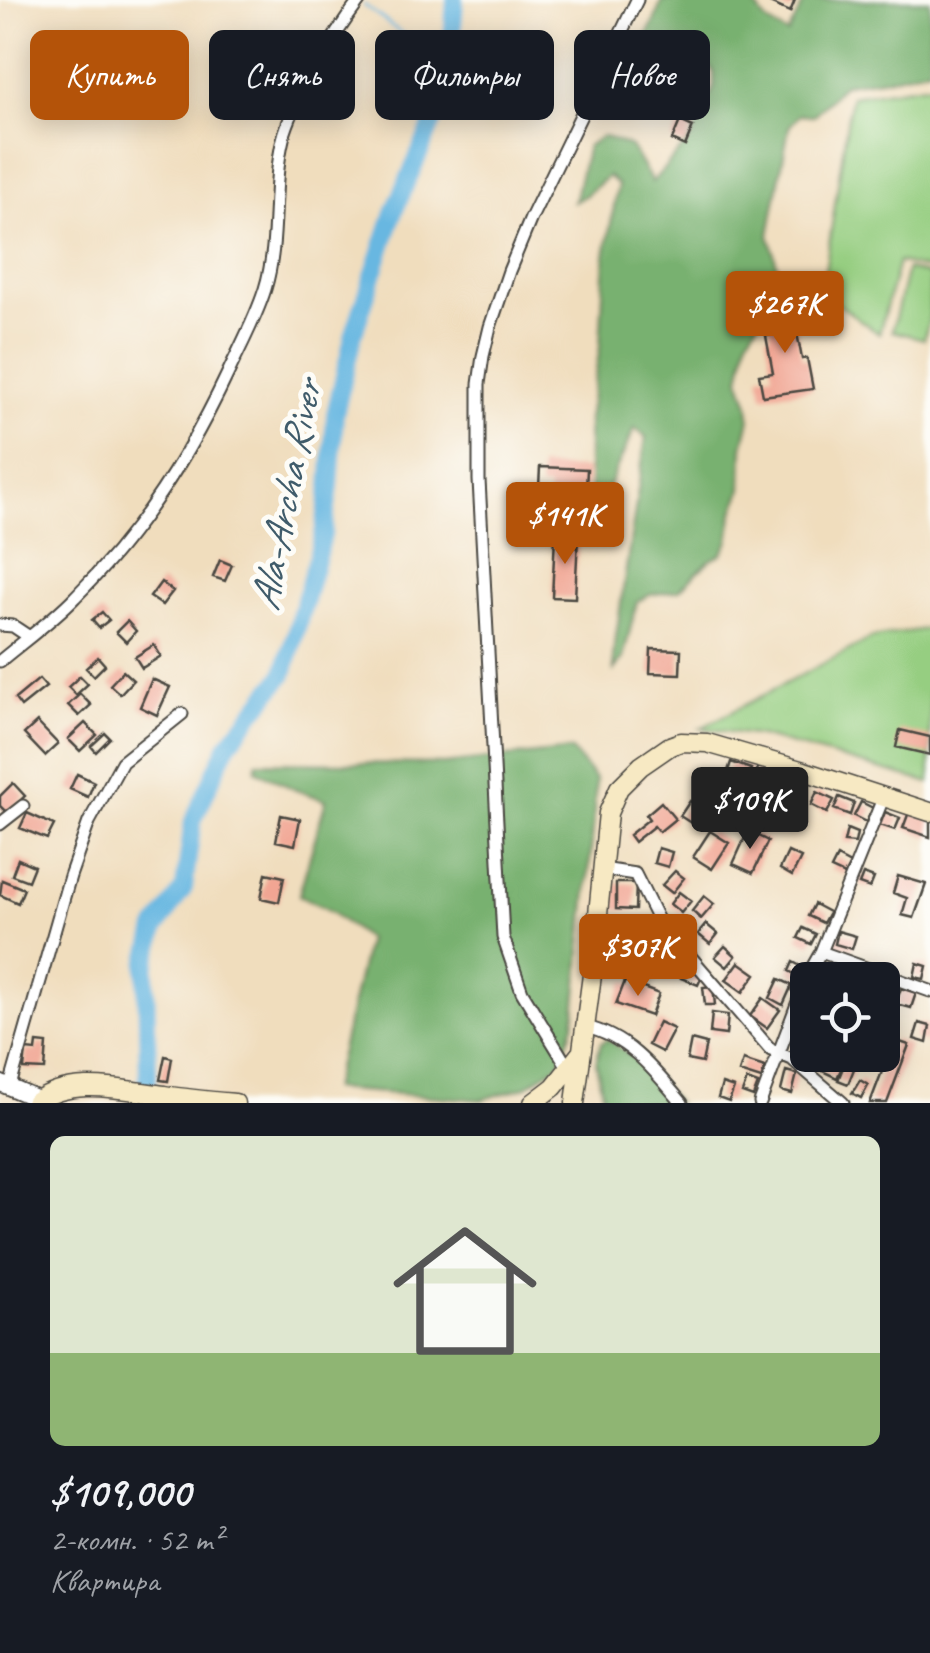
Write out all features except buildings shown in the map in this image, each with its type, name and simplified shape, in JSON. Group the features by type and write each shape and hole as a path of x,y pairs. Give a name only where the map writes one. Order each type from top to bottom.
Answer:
{"main road":[{"path":"575,1103 575,1062 585,1027 605,831 612,800 627,779 654,756 681,742 707,743 930,812"},
{"path":"534,1103 575,1062"},
{"path":"37,1101 60,1090 79,1087 235,1103"}],"street":[{"path":"0,660 72,601 107,564 164,489 199,431 264,291 276,230 280,156 289,121 344,20 360,0"},
{"path":"575,1062 522,992 504,937 480,498 480,384 490,327 509,270 556,163 638,0"},
{"path":"0,625 13,626 28,636"},
{"path":"37,1101 5,1085 89,822 122,762 182,714"},
{"path":"760,1103 808,975 884,796"},
{"path":"0,824 24,806"},
{"path":"602,869 634,874 665,934 689,955 770,1050 792,1058 843,1103"},
{"path":"821,952 930,991"},
{"path":"585,1027 612,1035 648,1063 682,1103"}],"green space":[{"path":"662,0 752,0 766,21 788,34 805,0 930,0 930,68 844,84 814,115 799,115 789,127 769,235 780,276 779,289 748,338 740,378 750,419 743,447 742,489 729,541 722,554 679,590 650,595 637,602 623,658 614,670 646,437 635,428 594,518 588,418 600,347 605,256 618,185 608,176 574,202 587,146 603,136 631,147 652,182 692,137 699,120 710,120 714,72 710,67 710,30 649,30"},
{"path":"930,84 930,270 898,262 879,334 822,292 851,96"},
{"path":"907,269 930,275 930,316 924,339 892,331"},
{"path":"930,628 930,783 760,736 701,728 872,638"},
{"path":"571,750 596,780 574,1025 559,1064 525,1087 481,1100 332,1089 367,939 327,909 299,895 326,800 256,770 257,762 444,764"},
{"path":"607,1039 645,1068 677,1103 604,1103 596,1062 601,1043"}],"waterway":[{"name":"Ala-Archa River","path":"140,1103 148,1078 146,968 156,929 184,888 193,821 227,746 284,674 323,535 335,414 354,333 394,212 433,122 450,64 455,0"},
{"path":"364,5 397,30"}]}
